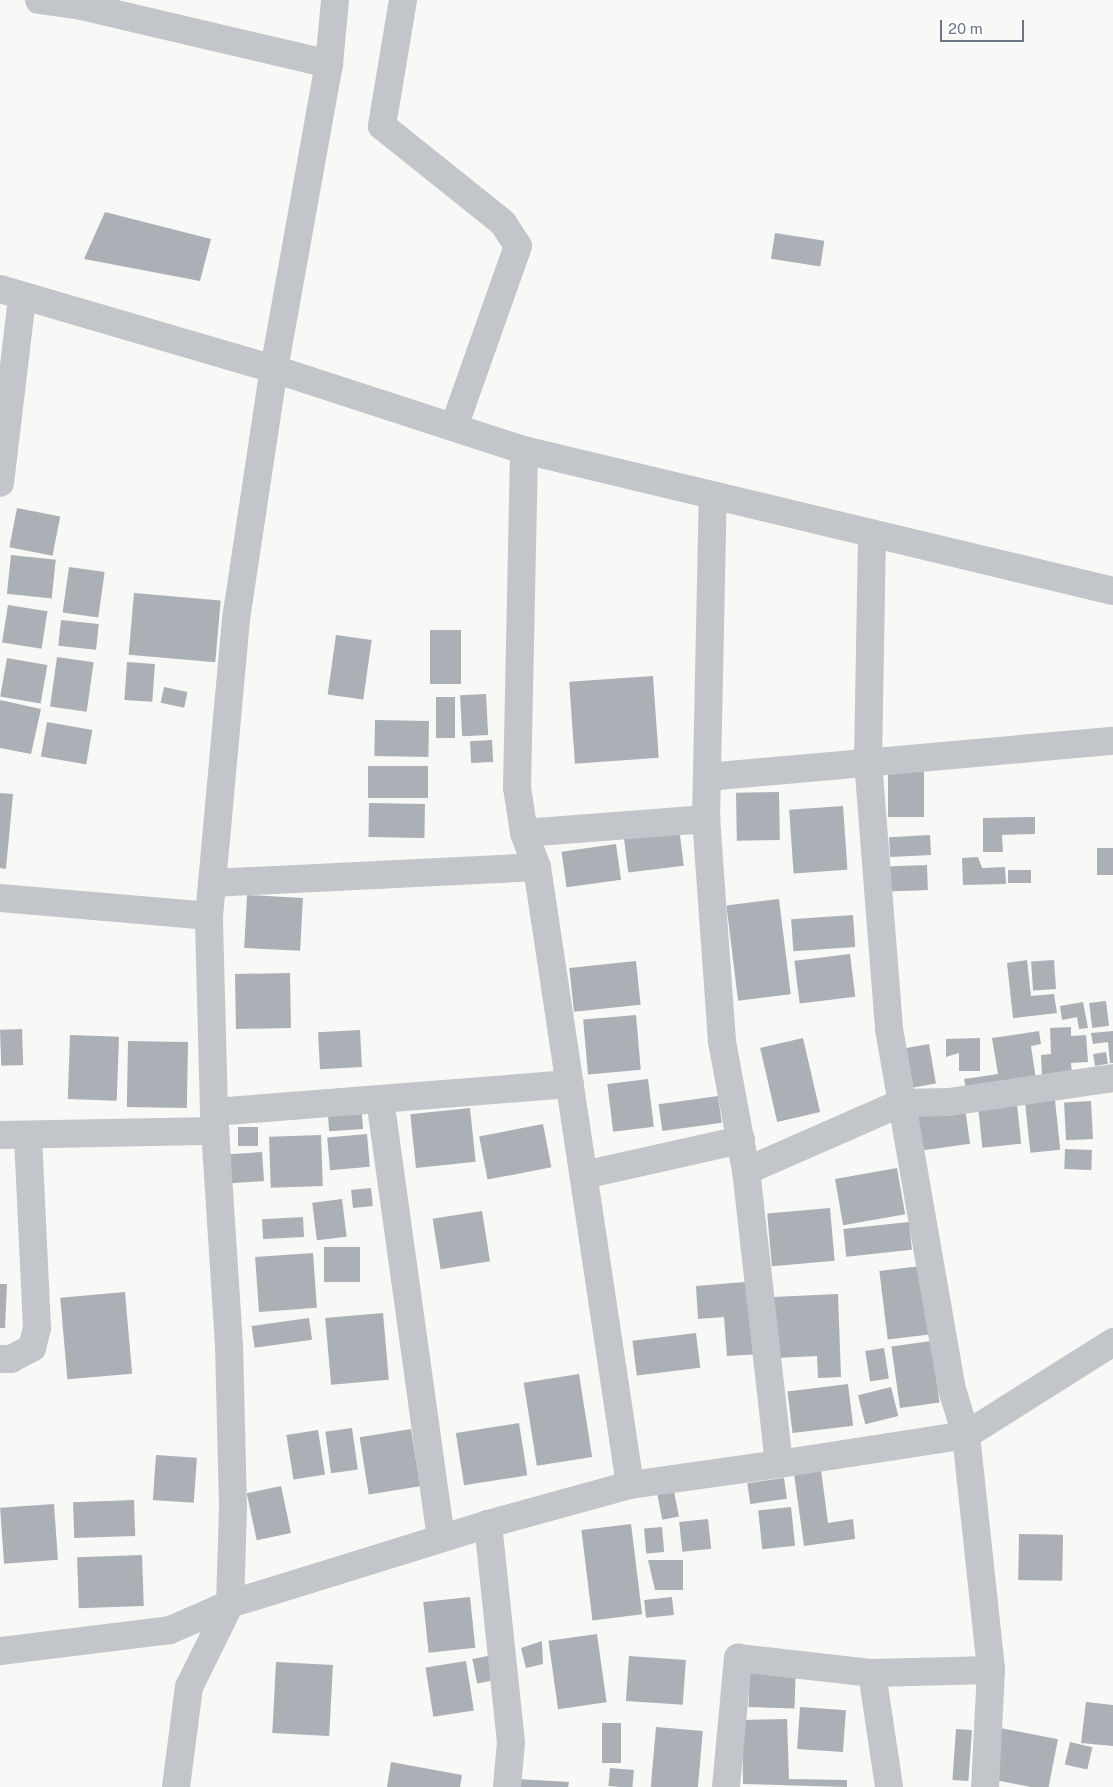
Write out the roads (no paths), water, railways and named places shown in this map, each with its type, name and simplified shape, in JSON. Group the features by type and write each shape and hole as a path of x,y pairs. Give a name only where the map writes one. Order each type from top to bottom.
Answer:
{"street":[{"path":"39,0 82,3 329,64"},
{"path":"176,1787 189,1687 230,1604 233,1507 229,1345 214,1122 209,916 236,619 274,369 329,64 335,0"},
{"path":"403,0 382,126 503,223 518,246 454,427"},
{"path":"0,483 11,294 274,369 524,450 1113,591"},
{"path":"524,450 517,787 524,833 537,866 630,1485"},
{"path":"713,496 706,819 722,1041 746,1171 779,1464"},
{"path":"872,534 868,760 889,1029 951,1386 966,1435 991,1670 985,1787"},
{"path":"707,776 868,760 1113,741"},
{"path":"524,833 706,819"},
{"path":"212,883 537,866"},
{"path":"0,898 209,916"},
{"path":"746,1171 901,1103 948,1102 1113,1078"},
{"path":"0,1135 214,1122 380,1099 570,1084"},
{"path":"380,1099 441,1538"},
{"path":"0,1359 11,1359 32,1348 37,1328 28,1134"},
{"path":"584,1175 741,1140"},
{"path":"0,1650 170,1630 230,1604 488,1524 630,1485 966,1435 1113,1342"},
{"path":"488,1524 512,1742 507,1787"},
{"path":"726,1787 738,1658 872,1673 991,1670"},
{"path":"872,1673 889,1787"}]}
